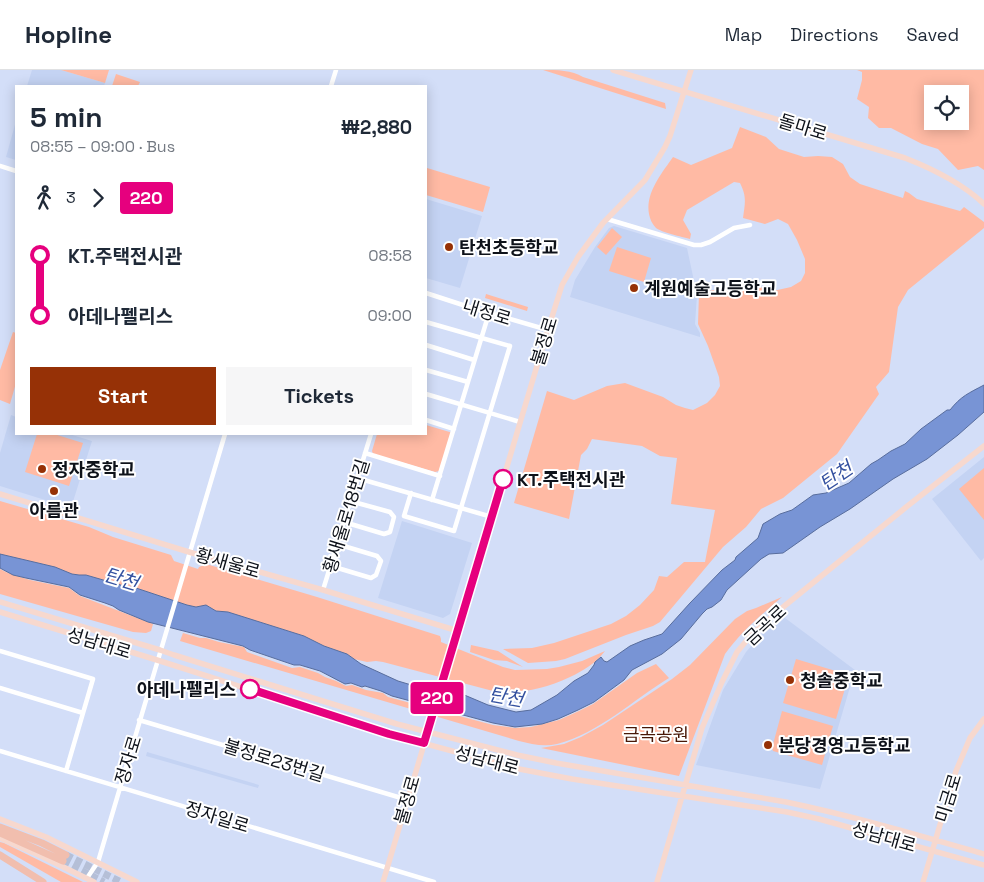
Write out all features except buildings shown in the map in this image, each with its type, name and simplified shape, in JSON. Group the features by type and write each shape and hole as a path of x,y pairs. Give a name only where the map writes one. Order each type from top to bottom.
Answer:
{"highway":[{"path":"0,827 42,843 64,858 0,833"},
{"path":"0,855 43,882"}],"main road":[{"name":"돌마로","path":"613,70 905,158 928,167 958,184 984,204"},
{"name":"불정로","path":"383,882 562,285 590,239 645,180 659,158 670,136 691,70"},
{"name":"금곡로","path":"657,882 702,728 718,690 738,652 753,632 984,446"},
{"name":"황새울로","path":"0,494 458,631"},
{"name":"성남대로","path":"0,602 427,732 556,763 821,809 984,854"},
{"name":"성남대로","path":"0,612 389,734 519,769 787,812 819,819 984,865"},
{"name":"미금로","path":"923,882 954,776 970,738 984,719"},
{"path":"0,819 46,837 137,882"},
{"path":"0,838 94,882"}],"street":[{"path":"331,85 336,70"},
{"path":"0,166 15,171"},
{"path":"607,219 694,245 710,242 717,236 734,228 750,225"},
{"name":"내정로","path":"427,293 548,330"},
{"path":"432,500 489,313"},
{"path":"411,493 404,516 454,531 510,346 427,322"},
{"path":"427,345 474,360"},
{"path":"427,370 468,382"},
{"path":"427,394 520,422"},
{"path":"427,420 454,428"},
{"path":"189,552 225,435"},
{"name":"황새울로18번길","path":"324,590 371,435"},
{"path":"365,454 440,476"},
{"path":"357,478 492,517"},
{"path":"344,522 384,534 390,532 394,517 390,512 350,501"},
{"path":"331,566 371,578 376,576 380,562 378,556 337,544"},
{"name":"정자로","path":"87,878 98,862 189,552"},
{"path":"0,651 94,679 66,771"},
{"path":"0,688 83,714"},
{"name":"불정로23번길","path":"140,720 408,800"},
{"name":"정자일로","path":"0,751 434,882"}],"shaded area":[{"path":"32,70 61,70 105,83 104,85 27,85"},
{"path":"15,125 15,160 6,157"},
{"name":"탄천초등학교","path":"427,199 482,216 460,288 427,278"},
{"name":"계원예술고등학교","path":"614,226 687,248 697,295 695,324 700,337 570,297 575,280 595,247 609,228"},
{"name":"정자중학교","path":"11,415 15,417 15,435 72,435 92,441 71,508 0,486 0,453"},
{"path":"984,457 984,558 981,561 932,499"},
{"path":"402,521 472,543 450,614 443,618 378,598"},
{"path":"781,615 855,670 820,789 696,765 723,690 746,652"},
{"path":"147,752 259,785 258,788 146,756"}],"green space":[{"path":"61,70 109,70 105,83"},
{"path":"543,70 559,70 574,73 665,103 666,109"},
{"path":"857,70 984,70 984,170 978,166 958,170 938,149 922,144 891,128 879,128 868,118 869,107 857,99 862,72"},
{"path":"116,74 140,82 138,85 112,85"},
{"path":"740,127 766,137 779,149 804,157 832,157 843,164 850,177 860,184 903,198 905,191 917,199 960,211 964,207 984,222 984,228 908,290 898,307 889,372 876,387 879,394 837,454 783,498 761,509 746,527 723,547 660,622 565,659 528,663 503,649 532,648 554,643 611,624 626,616 640,605 654,590 659,576 667,577 684,562 705,562 715,510 671,504 677,458 660,456 642,446 592,439 587,449 581,455 569,519 514,503 547,391 574,400 607,386 625,383 663,397 676,405 693,410 707,403 720,386 719,377 708,346 698,324 699,293 747,283 773,291 791,287 801,281 805,273 805,259 788,224 778,219 765,224 743,218 745,196 740,183 734,182 687,210 683,220 691,234 690,239 659,230 651,220 648,206 652,191 673,157 691,165 732,148"},
{"path":"427,168 490,187 483,212 427,195"},
{"path":"612,228 622,237 606,255 597,247"},
{"path":"617,247 651,258 644,282 609,271"},
{"path":"486,294 528,307 527,311 485,298"},
{"path":"13,332 15,333 15,386 10,404 0,400 0,370"},
{"path":"427,425 453,433 439,471 435,472 373,454 372,451 377,435 427,435"},
{"path":"37,435 57,435 83,443 69,486 25,472"},
{"path":"984,468 984,520 959,489"},
{"path":"0,501 89,527 113,537 171,555 174,561 198,569 206,564 440,636 441,642 515,670 559,667 582,661 605,651 589,666 570,677 551,685 514,692 493,691 383,662 367,662 354,659 347,654 324,646 304,636 228,612 215,610 209,606 196,607 187,605 136,588 86,575 72,574 55,567 0,554"},
{"path":"0,569 30,580 69,588 80,596 153,624 151,631 146,633 133,632 0,594"},
{"name":"금곡공원","path":"782,597 745,631 725,654 679,776 541,748 564,744 603,725 690,665 735,619 747,611"},
{"path":"183,633 244,647 247,652 292,668 300,667 318,673 346,686 352,685 383,693 388,697 493,725 515,728 531,727 559,720 579,711 593,704 637,673 656,664 669,678 587,732 557,744 538,745 180,641"},
{"path":"471,645 498,651 523,667 470,652"},
{"path":"796,659 849,675 836,719 783,703"},
{"path":"782,711 833,726 822,765 773,751 772,748"},
{"path":"0,842 83,882 61,882 0,847"}],"water":[{"name":"탄천","path":"984,385 984,412 927,459 893,479 783,553 769,554 761,559 727,590 721,600 702,614 681,639 662,654 632,670 624,680 594,702 558,719 542,724 515,727 493,723 392,696 365,686 362,687 351,683 345,684 320,671 294,665 243,646 148,622 113,606 80,595 69,587 13,575 0,568 0,554 55,567 72,574 86,575 136,588 187,605 196,607 206,605 216,611 228,612 304,636 324,646 347,654 361,664 398,681 438,693 462,694 488,705 516,712 531,710 557,695 574,681 588,673 595,662 601,657 607,662 630,646 662,634 722,570 758,538 763,524 780,514 792,510 813,495 826,493 849,483 871,464 905,444 921,429 947,410 950,410 962,398"}],"tunnel":[{"path":"66,855 121,882"},
{"path":"63,861 104,882"}],"bus line":[{"name":"220","path":"250,689 389,734 424,743 503,479"}],"place":[{"name":"탄천초등학교","path":"449,247"},
{"name":"계원예술고등학교","path":"634,288"},
{"name":"정자중학교","path":"42,469"},
{"name":"KT.주택전시관","path":"503,479"},
{"name":"아름관","path":"54,491"},
{"name":"청솔중학교","path":"790,680"},
{"name":"아데나펠리스","path":"250,689"},
{"name":"분당경영고등학교","path":"768,745"}]}
